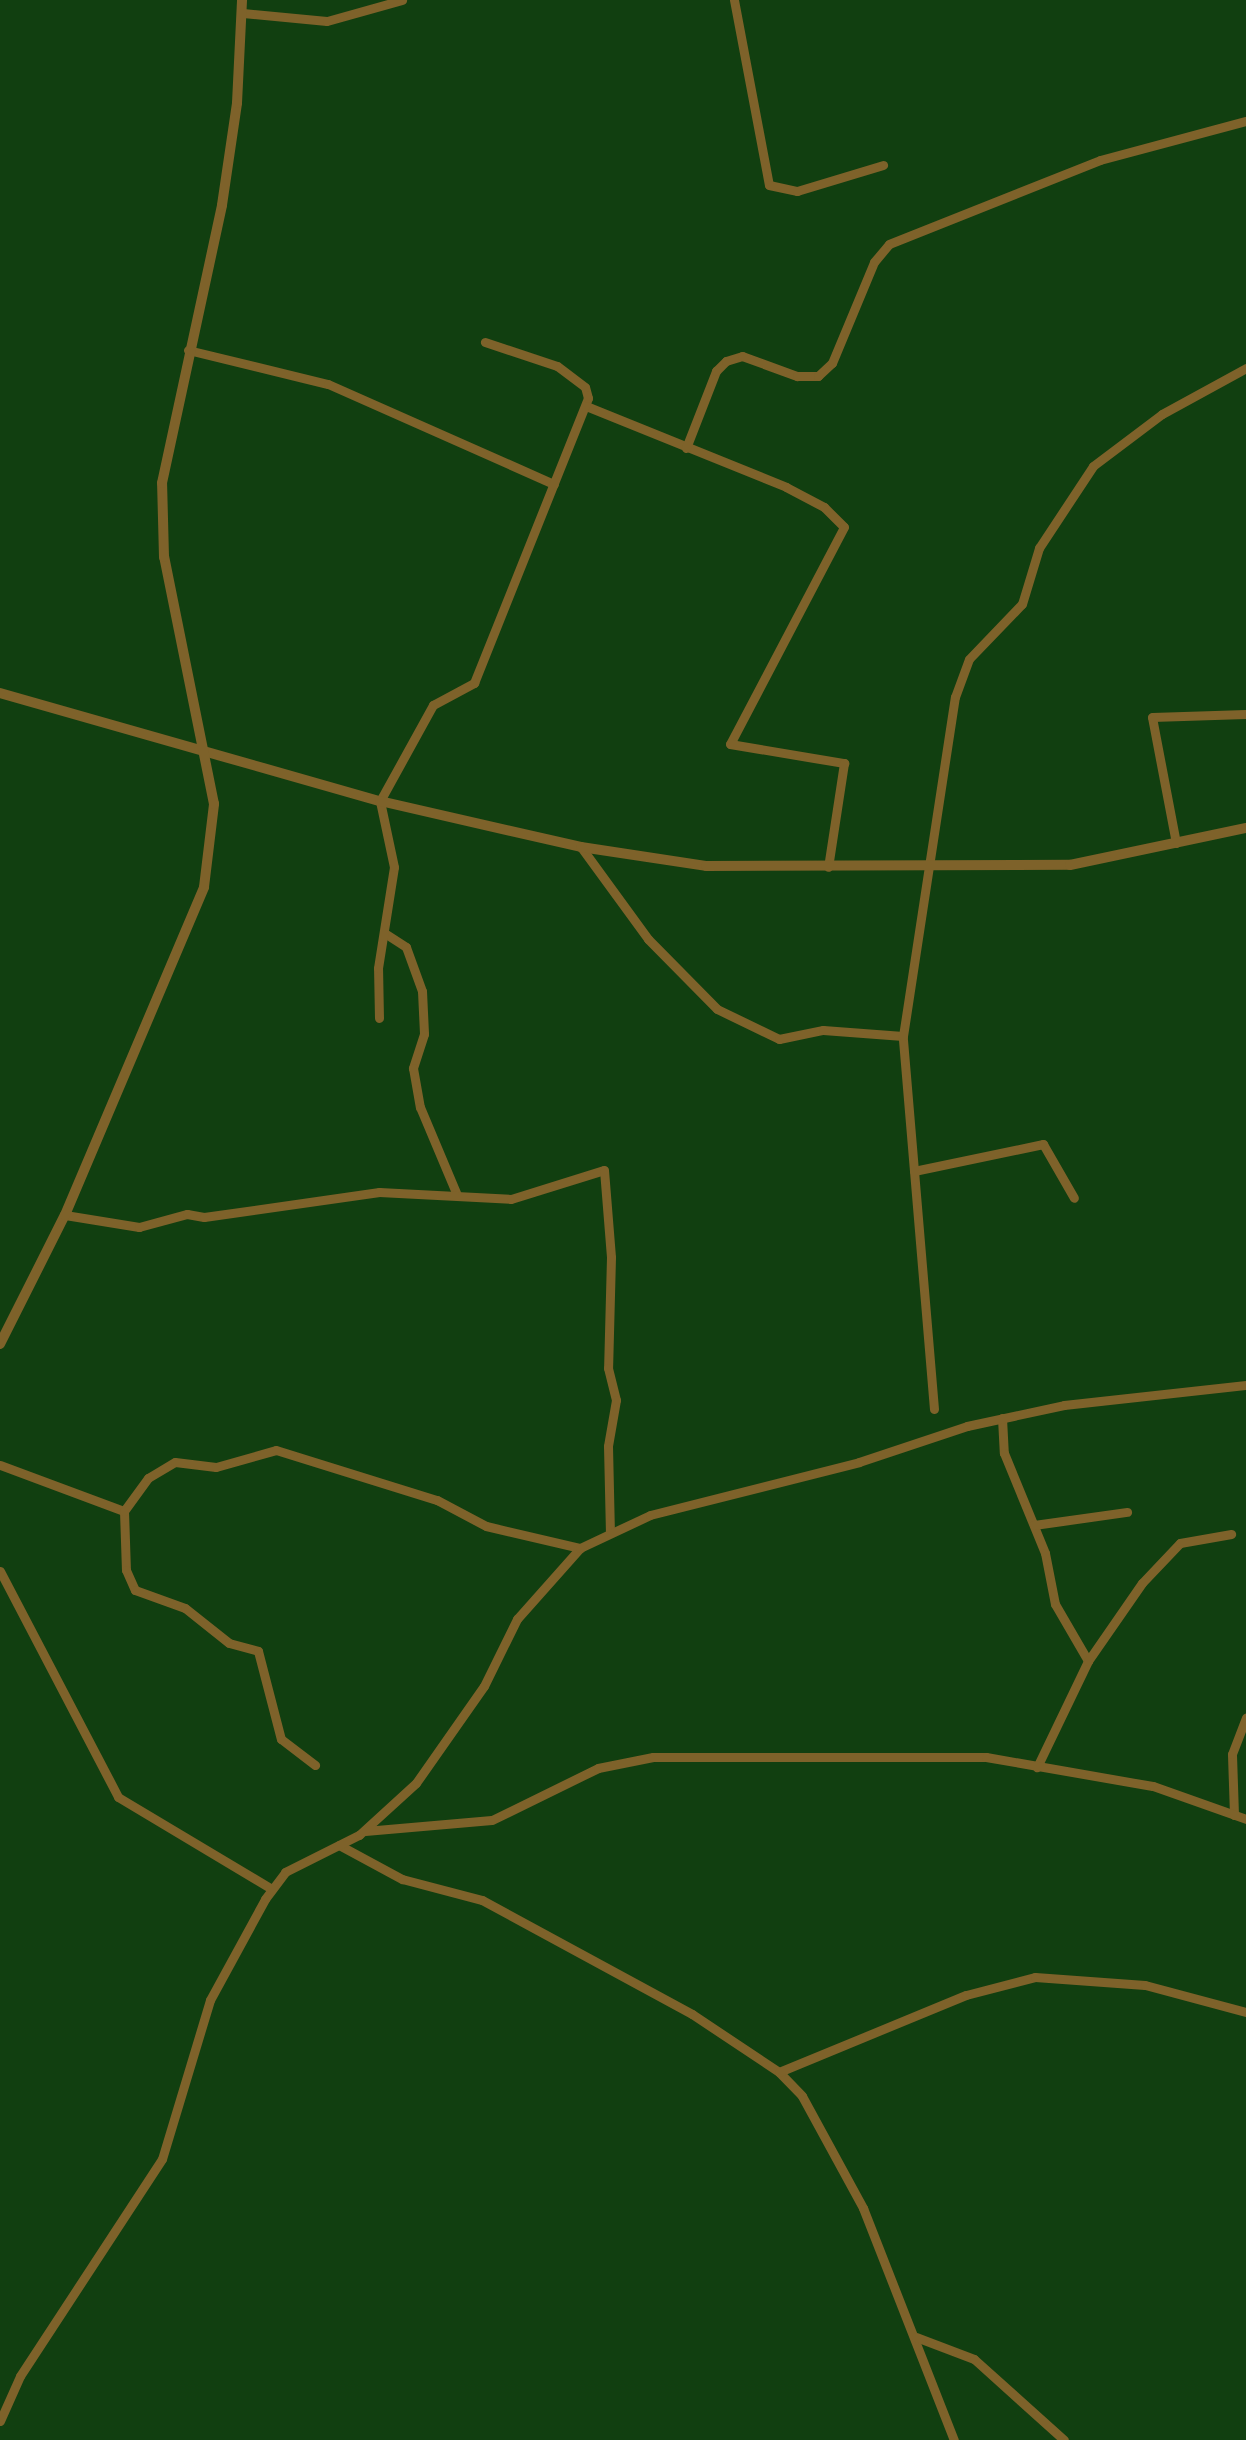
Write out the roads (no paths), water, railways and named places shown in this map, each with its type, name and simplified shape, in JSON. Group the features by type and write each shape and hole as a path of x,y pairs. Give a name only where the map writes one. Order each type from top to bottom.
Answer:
{"street":[{"path":"0,1344 65,1215 204,887 214,804 164,556 162,483 188,350 222,205 243,13 242,0"},
{"path":"243,13 327,21 402,0"},
{"path":"734,0 769,185 797,191 883,165"},
{"path":"686,448 716,371 726,361 742,356 797,376 818,376 832,363 874,262 889,244 1100,160 1246,121"},
{"path":"379,1018 378,968 386,934 394,867 380,801 433,705 474,683 586,406 585,387 557,366 485,342"},
{"path":"188,350 328,384 554,484"},
{"path":"934,1409 903,1036 933,868 945,750 969,659 1022,604 1039,548 1093,466 1162,414 1246,368"},
{"path":"586,406 786,487 824,507 844,527 730,744 844,763 828,867"},
{"path":"0,693 202,754 380,801 581,847 706,866 933,868 1070,865 1246,828"},
{"path":"1176,844 1152,717 1246,713"},
{"path":"581,847 648,939 717,1009 779,1039 823,1030 903,1036"},
{"path":"386,934 405,947 422,991 424,1034 413,1068 420,1107 457,1195"},
{"path":"914,1171 1043,1144 1074,1198"},
{"path":"65,1215 139,1227 187,1214 204,1217 379,1192 511,1199 604,1170 611,1257 608,1368 617,1400 608,1446 610,1532"},
{"path":"0,2421 20,2376 162,2159 209,2000 272,1889 285,1872 365,1831 440,1756 517,1619 580,1548 650,1515 1002,1418 1064,1405 1246,1385"},
{"path":"1002,1418 1003,1453 1034,1525 1055,1604 1088,1661"},
{"path":"314,1765 281,1739 258,1651 214,1634 185,1608 135,1590 126,1570 124,1511 148,1478 175,1462 216,1467 276,1450 437,1500 486,1525 580,1548"},
{"path":"0,1465 124,1511"},
{"path":"1034,1525 1127,1512"},
{"path":"1037,1767 1088,1661 1142,1583 1180,1543 1231,1534"},
{"path":"0,1570 117,1797 272,1889"},
{"path":"1234,1815 1232,1754 1246,1718"},
{"path":"365,1831 492,1820 598,1768 653,1757 929,1755 1037,1767 1153,1786 1246,1819"},
{"path":"339,1845 402,1879 482,1900 692,2014 779,2072 802,2096 863,2208 916,2337 954,2440"},
{"path":"779,2072 966,1995 1035,1976 1145,1985 1246,2012"},
{"path":"916,2337 974,2359 1064,2440"}]}
